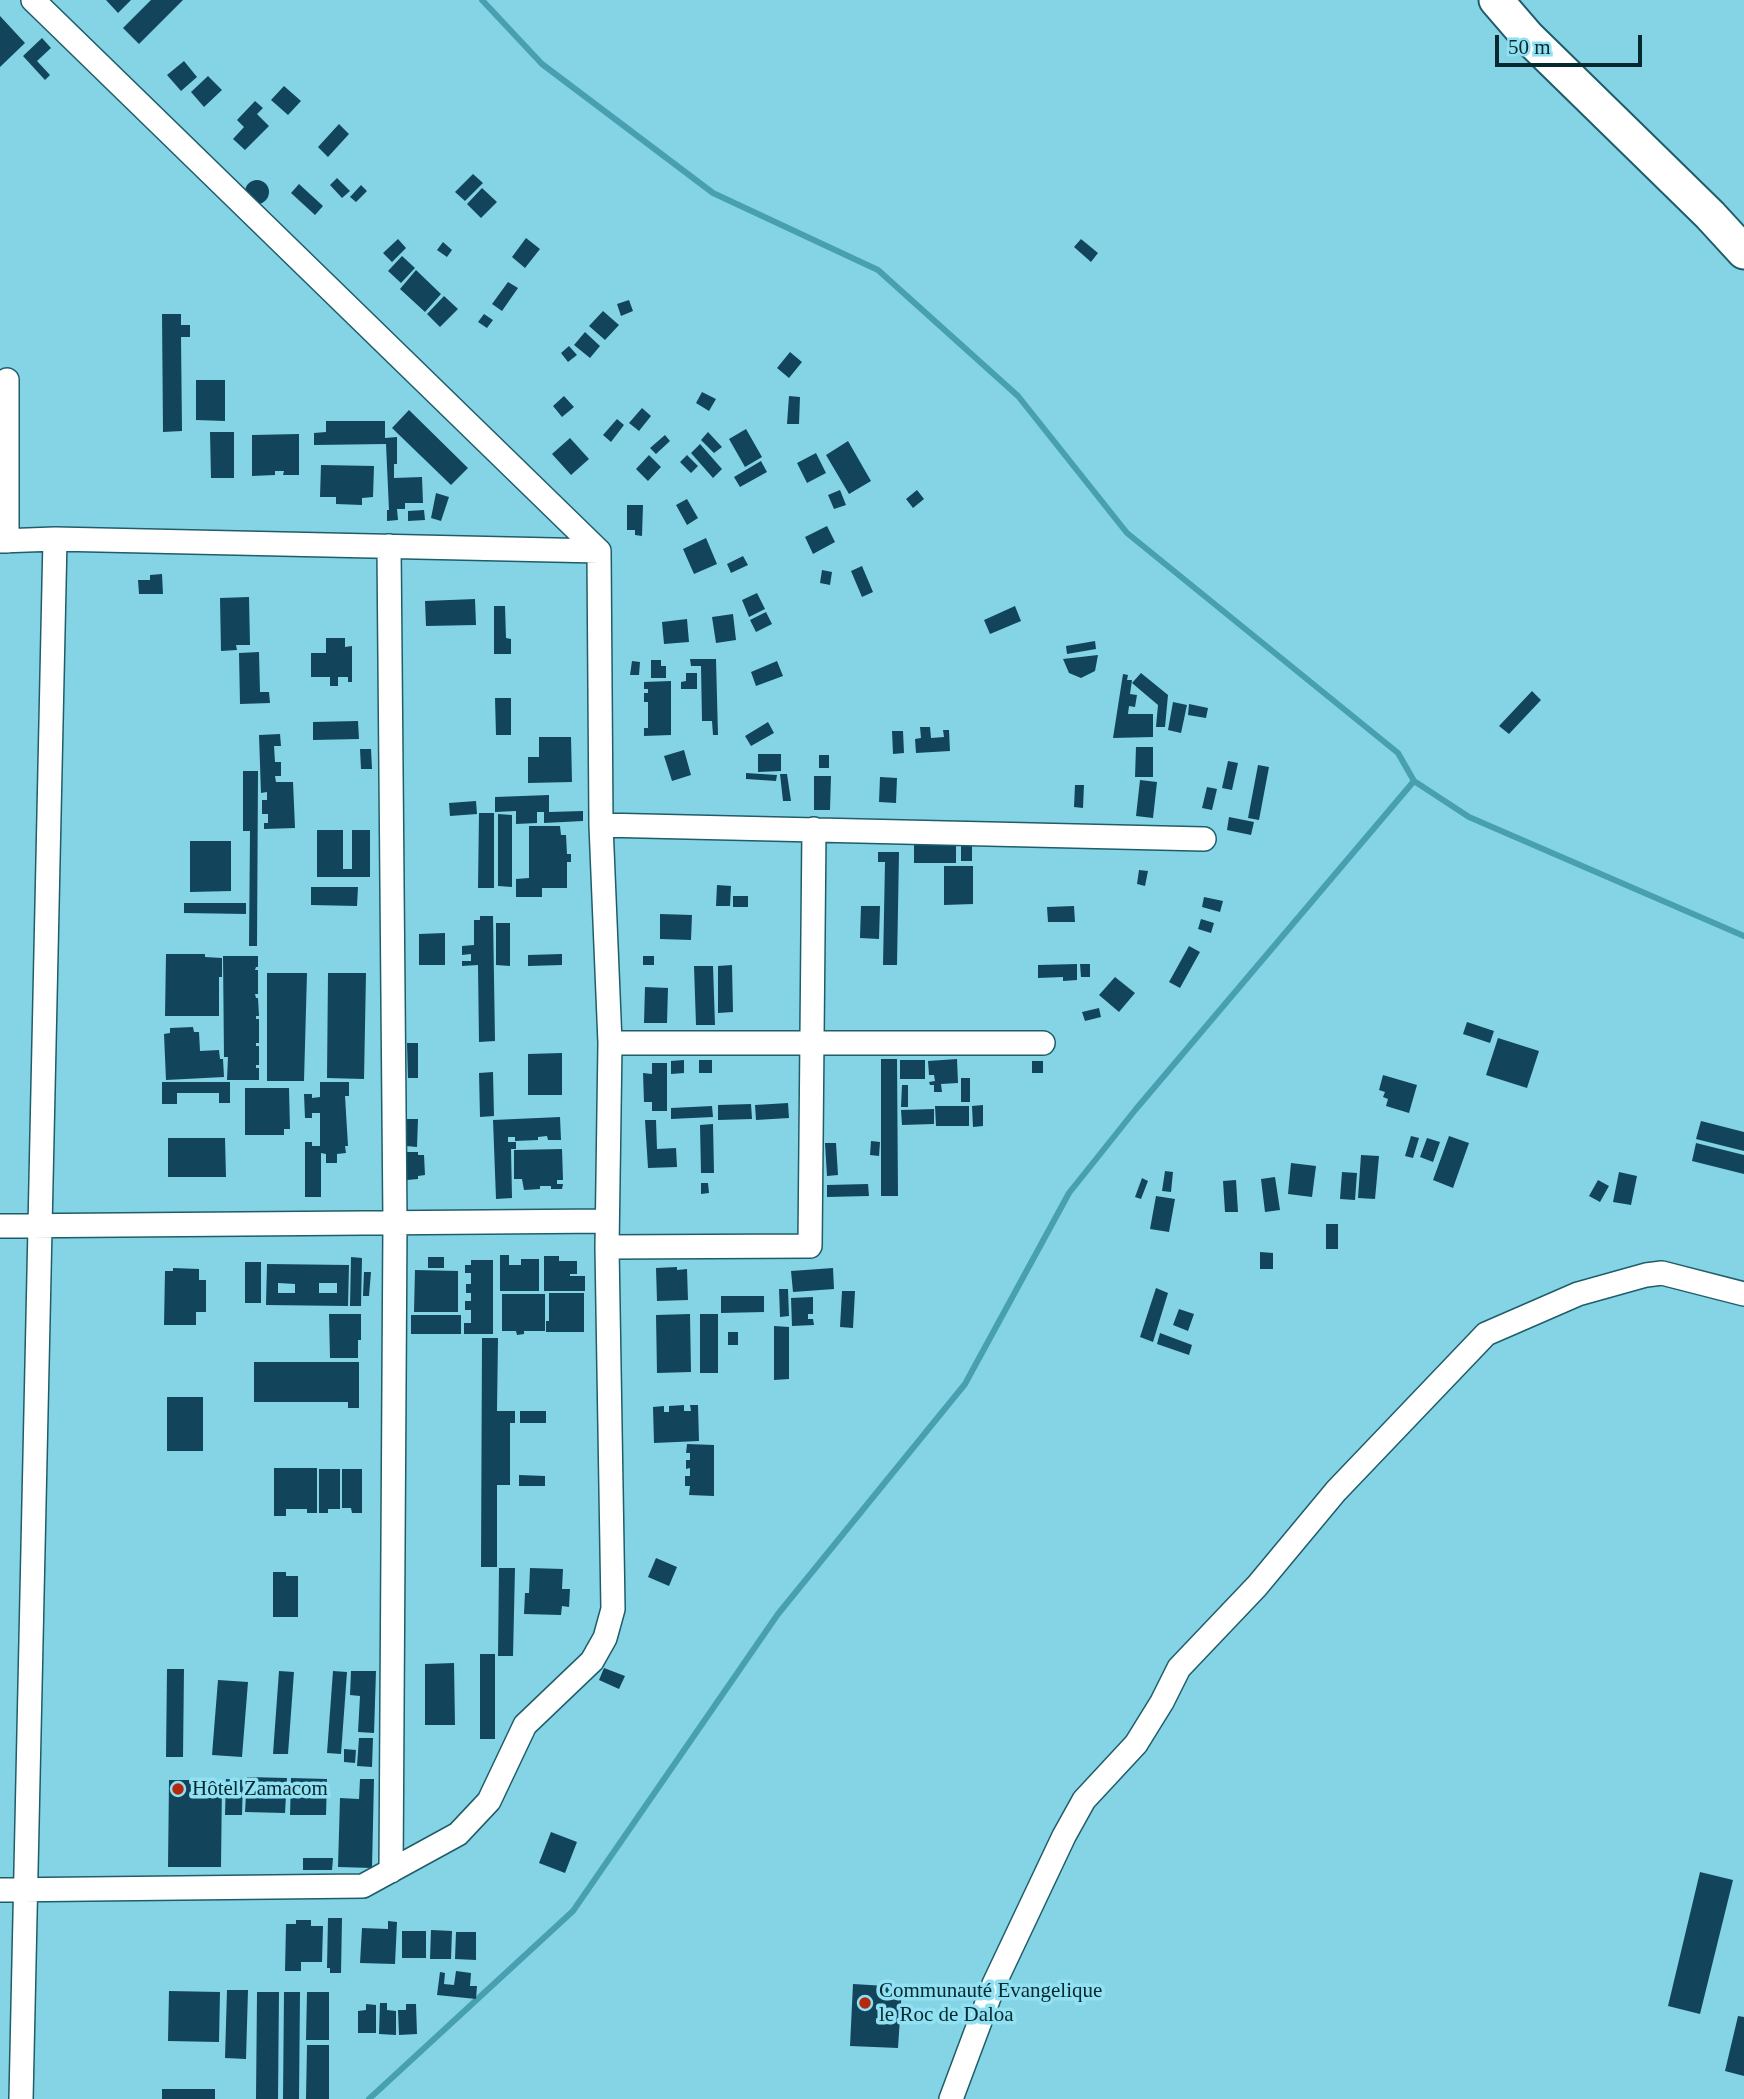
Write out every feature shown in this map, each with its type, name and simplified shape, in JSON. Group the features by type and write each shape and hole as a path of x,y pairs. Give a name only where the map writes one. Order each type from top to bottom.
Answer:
{"street":[{"path":"0,1890 363,1886 458,1834 489,1801 525,1725 592,1661 605,1637 613,1609 607,1247 610,1042 601,825 598,551 33,0"},
{"path":"1496,0 1528,37 1710,215 1744,252"},
{"path":"7,380 3,541 55,539 598,551"},
{"path":"21,2099 55,539"},
{"path":"390,546 395,1222 391,1871"},
{"path":"601,825 1204,839"},
{"path":"607,1247 810,1246 814,830"},
{"path":"610,1042 1043,1042"},
{"path":"0,1226 607,1221"},
{"path":"951,2099 994,1984 1064,1836 1084,1800 1136,1744 1179,1668 1257,1586 1336,1491 1486,1334 1578,1294 1646,1275 1662,1273 1744,1294"}],"building":[{"path":"106,0 131,0 118,13"},
{"path":"151,0 183,0 139,44 123,28"},
{"path":"0,16 25,43 0,67"},
{"path":"42,38 51,48 37,61 50,75 45,80 23,56"},
{"path":"184,61 197,77 181,91 167,75"},
{"path":"208,76 222,90 204,107 191,92"},
{"path":"284,86 301,101 288,115 271,100"},
{"path":"255,101 263,108 257,114 269,126 245,150 233,139 244,127 237,120"},
{"path":"339,124 349,134 328,157 318,147"},
{"path":"473,174 483,183 465,201 455,192"},
{"path":"337,178 350,191 342,198 330,185"},
{"path":"257,180 265,184 269,192 265,200 257,204 249,200 245,192 249,184"},
{"path":"299,184 323,206 315,215 291,193"},
{"path":"361,185 367,191 356,202 350,197"},
{"path":"482,188 497,202 481,218 467,204"},
{"path":"526,238 540,249 525,268 512,257"},
{"path":"398,239 406,248 392,262 383,253"},
{"path":"1081,239 1098,253 1091,262 1074,247"},
{"path":"443,242 452,250 447,257 437,250"},
{"path":"402,256 415,268 401,283 388,271"},
{"path":"416,270 441,294 425,312 400,289"},
{"path":"508,282 518,288 502,311 492,304"},
{"path":"444,296 458,309 440,327 427,314"},
{"path":"629,300 633,311 621,316 617,304"},
{"path":"603,311 619,325 605,340 589,326"},
{"path":"162,314 181,314 181,325 190,325 190,337 181,337 182,431 163,432"},
{"path":"484,314 493,320 487,328 478,322"},
{"path":"585,332 600,346 590,358 574,345"},
{"path":"569,346 577,355 568,362 561,353"},
{"path":"790,352 802,362 789,378 777,368"},
{"path":"196,380 225,380 225,421 196,420"},
{"path":"702,392 716,399 709,411 696,403"},
{"path":"564,396 574,407 562,417 553,406"},
{"path":"789,396 800,397 799,424 787,424"},
{"path":"642,408 651,416 639,431 629,423"},
{"path":"409,410 468,468 451,485 392,428"},
{"path":"617,419 624,425 611,442 603,435"},
{"path":"326,421 385,421 385,438 397,437 394,478 422,477 423,503 405,503 405,509 397,509 398,520 387,521 389,510 386,444 314,445 314,433 326,432"},
{"path":"746,429 762,457 745,467 729,439"},
{"path":"210,432 234,432 234,478 211,478"},
{"path":"708,432 722,447 714,453 701,440"},
{"path":"299,434 299,475 283,475 284,471 275,471 275,475 252,476 252,435"},
{"path":"665,435 670,441 656,454 650,448"},
{"path":"570,438 589,459 571,475 552,454"},
{"path":"848,441 871,481 849,494 826,455"},
{"path":"700,444 722,469 713,478 691,453"},
{"path":"816,453 826,473 807,483 797,463"},
{"path":"649,455 661,467 648,481 636,469"},
{"path":"687,455 698,466 691,473 680,462"},
{"path":"761,461 767,472 740,487 734,477"},
{"path":"321,465 374,466 373,497 362,498 362,505 336,504 336,497 320,497"},
{"path":"840,490 846,505 834,509 828,495"},
{"path":"917,490 924,499 913,508 906,499"},
{"path":"436,493 449,497 441,521 431,518"},
{"path":"687,499 698,518 687,525 676,505"},
{"path":"627,505 643,505 642,536 635,535 635,530 627,530"},
{"path":"424,510 425,520 408,521 408,511"},
{"path":"827,526 835,542 813,554 805,537"},
{"path":"706,538 717,564 694,574 683,549"},
{"path":"743,556 748,565 731,573 727,564"},
{"path":"862,566 873,592 862,597 851,571"},
{"path":"822,570 832,572 830,585 820,583"},
{"path":"162,574 163,594 139,594 138,580 150,580 150,575"},
{"path":"757,593 765,609 749,617 742,600"},
{"path":"249,597 250,645 236,645 237,650 221,651 220,598"},
{"path":"475,599 476,625 426,626 425,601"},
{"path":"494,606 505,606 506,638 511,639 511,654 494,654"},
{"path":"1015,606 1021,621 990,634 984,620"},
{"path":"766,612 772,624 756,632 750,620"},
{"path":"733,614 736,640 716,643 712,617"},
{"path":"687,619 689,642 664,644 662,622"},
{"path":"326,638 345,638 345,647 352,646 352,682 348,682 348,677 338,677 338,686 330,686 330,677 311,677 311,653 326,653"},
{"path":"1095,641 1096,649 1067,654 1066,646"},
{"path":"259,652 260,692 269,692 270,703 240,704 239,653"},
{"path":"1098,655 1095,671 1081,678 1069,673 1063,659"},
{"path":"690,659 716,659 718,735 713,735 712,721 702,721 701,666 691,666"},
{"path":"651,660 661,660 661,666 666,666 666,678 651,678"},
{"path":"632,661 640,662 639,675 630,675"},
{"path":"777,661 783,676 756,686 751,672"},
{"path":"686,673 697,673 697,689 681,689 681,682 686,681"},
{"path":"1141,673 1168,695 1165,727 1156,727 1158,705 1132,683"},
{"path":"1123,674 1128,675 1127,680 1132,680 1130,694 1137,695 1135,707 1129,706 1128,714 1153,714 1153,737 1113,738"},
{"path":"671,681 671,735 644,736 644,728 648,728 648,702 644,702 644,693 648,693 648,689 644,689 644,682"},
{"path":"1532,691 1541,700 1509,734 1499,726"},
{"path":"495,698 511,698 511,735 496,735"},
{"path":"1173,702 1187,705 1181,733 1168,730"},
{"path":"1189,704 1208,708 1206,718 1188,715"},
{"path":"358,721 359,739 313,740 313,722"},
{"path":"768,722 774,733 751,746 745,736"},
{"path":"920,727 930,727 931,738 944,737 943,730 949,730 950,751 916,753 915,739 921,738"},
{"path":"892,731 903,731 904,753 893,754"},
{"path":"280,734 281,746 274,746 275,762 281,762 281,776 275,776 276,782 293,782 295,828 264,829 264,823 268,823 268,814 262,814 262,800 267,800 267,792 261,793 259,735"},
{"path":"539,737 571,737 572,782 528,783 528,757 539,757"},
{"path":"1136,747 1153,747 1153,777 1135,777"},
{"path":"360,749 371,749 372,769 361,769"},
{"path":"684,750 691,775 672,781 664,756"},
{"path":"758,754 781,754 781,771 758,772"},
{"path":"819,755 829,755 829,768 819,768"},
{"path":"1228,761 1238,763 1232,790 1222,788"},
{"path":"1258,765 1269,767 1259,820 1248,818"},
{"path":"243,771 258,771 257,946 249,946 250,831 243,831"},
{"path":"746,773 777,775 776,781 746,779"},
{"path":"780,774 787,774 791,801 783,801"},
{"path":"814,776 831,776 830,810 814,810"},
{"path":"880,777 897,778 896,803 879,802"},
{"path":"1140,780 1157,782 1153,818 1136,816"},
{"path":"1075,785 1084,785 1083,808 1074,807"},
{"path":"1207,787 1217,789 1212,810 1202,808"},
{"path":"549,795 549,812 583,811 583,821 544,823 544,812 537,812 537,823 516,824 516,811 495,812 495,797"},
{"path":"476,801 477,814 450,816 449,803"},
{"path":"479,813 494,813 494,888 478,888"},
{"path":"498,814 512,815 512,887 498,886"},
{"path":"1229,817 1254,822 1251,835 1227,830"},
{"path":"529,826 560,826 561,835 566,835 567,854 571,854 571,862 567,862 567,888 542,888 542,897 516,897 516,879 529,878"},
{"path":"317,830 343,830 343,869 352,869 352,830 370,830 370,877 317,877"},
{"path":"190,841 231,841 231,891 190,892"},
{"path":"914,845 956,845 956,863 914,863"},
{"path":"961,845 972,845 972,861 961,861"},
{"path":"878,852 899,852 897,965 883,965 885,862 878,862"},
{"path":"944,866 973,866 973,904 944,905"},
{"path":"1139,870 1148,871 1145,886 1137,884"},
{"path":"717,885 731,886 730,906 716,906"},
{"path":"311,887 358,887 357,906 311,905"},
{"path":"733,896 748,896 748,907 733,907"},
{"path":"1204,897 1223,901 1220,912 1202,907"},
{"path":"184,903 246,903 246,914 184,913"},
{"path":"861,906 880,906 879,939 860,938"},
{"path":"1074,906 1075,922 1048,922 1047,907"},
{"path":"660,914 692,915 691,940 660,939"},
{"path":"480,916 493,916 495,1041 479,1042 478,965 462,966 462,961 471,961 471,954 462,955 462,946 474,945 474,920 480,920"},
{"path":"1201,919 1214,923 1211,933 1198,929"},
{"path":"496,923 510,923 510,966 496,965"},
{"path":"445,933 445,965 419,965 419,934"},
{"path":"1189,946 1200,952 1180,988 1169,982"},
{"path":"166,954 205,954 205,957 222,958 219,1016 165,1016"},
{"path":"562,954 562,965 528,966 528,955"},
{"path":"223,956 258,956 258,967 255,970 258,970 258,994 255,994 258,998 259,1016 256,1016 256,1019 259,1019 259,1043 256,1043 256,1046 259,1046 259,1065 256,1065 256,1068 259,1068 259,1080 227,1080 228,1057 224,1057"},
{"path":"643,956 654,956 654,965 643,965"},
{"path":"1077,964 1077,980 1063,981 1063,977 1038,978 1038,965"},
{"path":"1080,964 1090,964 1090,977 1081,977"},
{"path":"732,965 733,1012 718,1013 718,966"},
{"path":"694,966 713,966 715,1025 696,1025"},
{"path":"267,973 307,973 304,1081 267,1081"},
{"path":"328,973 366,973 364,1079 327,1078"},
{"path":"1115,977 1135,993 1119,1012 1099,995"},
{"path":"645,987 668,988 667,1023 644,1023"},
{"path":"1099,1008 1101,1017 1085,1021 1082,1012"},
{"path":"1467,1022 1494,1031 1490,1043 1463,1034"},
{"path":"193,1027 194,1032 199,1032 200,1051 219,1050 220,1059 223,1059 224,1077 166,1080 164,1034 170,1033 170,1028"},
{"path":"1498,1038 1539,1051 1527,1088 1486,1075"},
{"path":"407,1043 418,1043 418,1078 408,1078"},
{"path":"562,1053 562,1095 528,1095 528,1054"},
{"path":"881,1059 897,1059 898,1196 881,1196"},
{"path":"957,1059 958,1083 941,1084 942,1092 934,1092 934,1085 929,1082 935,1081 934,1075 929,1075 928,1061"},
{"path":"684,1060 684,1073 671,1074 671,1061"},
{"path":"699,1060 712,1060 712,1073 699,1073"},
{"path":"900,1060 925,1060 925,1079 900,1079"},
{"path":"1032,1061 1043,1061 1043,1073 1032,1073"},
{"path":"652,1063 667,1063 667,1111 652,1111 652,1102 644,1102 643,1073 652,1074"},
{"path":"493,1072 494,1116 480,1117 479,1073"},
{"path":"1383,1075 1417,1085 1409,1113 1386,1106 1388,1099 1383,1097 1385,1092 1379,1090"},
{"path":"961,1078 970,1078 970,1102 961,1102"},
{"path":"162,1082 230,1082 230,1103 219,1103 219,1093 177,1093 177,1104 162,1104"},
{"path":"320,1082 349,1082 349,1096 345,1096 348,1146 345,1146 346,1153 337,1154 337,1163 326,1163 326,1154 321,1153 321,1197 305,1197 305,1142 320,1146 320,1113 312,1113 312,1118 305,1118 304,1094 312,1094 312,1098 320,1097"},
{"path":"902,1085 908,1085 908,1107 901,1107"},
{"path":"245,1088 289,1088 290,1129 284,1129 284,1135 245,1135"},
{"path":"788,1103 789,1118 756,1120 755,1105"},
{"path":"751,1104 752,1119 718,1120 718,1105"},
{"path":"983,1105 983,1126 973,1127 972,1106"},
{"path":"712,1106 713,1117 671,1119 671,1108"},
{"path":"935,1106 969,1106 969,1126 936,1126"},
{"path":"934,1109 934,1124 902,1125 901,1110"},
{"path":"560,1117 561,1140 548,1140 547,1136 538,1137 538,1140 515,1141 515,1137 508,1137 508,1142 516,1142 516,1149 511,1149 512,1198 496,1199 493,1120"},
{"path":"407,1119 418,1119 417,1147 406,1146"},
{"path":"645,1120 656,1120 657,1149 676,1148 677,1167 648,1168"},
{"path":"1701,1121 1744,1132 1744,1151 1696,1139"},
{"path":"713,1124 714,1173 701,1173 700,1125"},
{"path":"1411,1136 1419,1138 1413,1158 1405,1156"},
{"path":"1449,1136 1469,1143 1453,1188 1433,1180"},
{"path":"168,1138 225,1138 226,1177 168,1177"},
{"path":"1427,1138 1440,1142 1433,1162 1420,1157"},
{"path":"871,1141 880,1142 879,1156 870,1155"},
{"path":"825,1143 836,1143 838,1175 827,1176"},
{"path":"1696,1143 1744,1155 1744,1174 1692,1161"},
{"path":"562,1149 563,1180 557,1180 557,1184 563,1184 562,1189 540,1186 540,1189 524,1190 522,1179 514,1179 514,1150"},
{"path":"407,1152 424,1155 425,1175 407,1180"},
{"path":"1361,1155 1379,1156 1375,1199 1358,1198"},
{"path":"1291,1163 1316,1166 1312,1197 1288,1194"},
{"path":"1165,1171 1173,1172 1171,1192 1162,1191"},
{"path":"1342,1172 1357,1173 1355,1200 1340,1199"},
{"path":"1619,1172 1637,1176 1631,1205 1613,1202"},
{"path":"1275,1177 1280,1210 1265,1212 1261,1179"},
{"path":"1142,1178 1148,1181 1141,1199 1135,1197"},
{"path":"1236,1180 1238,1212 1225,1212 1223,1181"},
{"path":"1598,1180 1609,1186 1600,1202 1589,1196"},
{"path":"701,1183 708,1183 709,1193 701,1194"},
{"path":"868,1184 869,1196 827,1197 827,1185"},
{"path":"1156,1196 1175,1199 1169,1232 1150,1229"},
{"path":"1326,1224 1338,1224 1338,1249 1326,1249"},
{"path":"1260,1252 1273,1253 1273,1269 1260,1269"},
{"path":"500,1255 509,1255 509,1265 521,1265 521,1259 539,1259 539,1291 500,1291"},
{"path":"544,1256 559,1256 559,1261 577,1261 577,1274 570,1276 585,1276 585,1291 544,1291"},
{"path":"351,1257 362,1258 361,1306 350,1306"},
{"path":"428,1257 444,1257 444,1268 428,1268"},
{"path":"471,1260 493,1260 493,1334 464,1334 464,1323 471,1323 471,1310 465,1310 465,1301 471,1301 471,1293 466,1293 466,1284 471,1284 471,1273 465,1273 465,1265 471,1265"},
{"path":"245,1262 261,1262 261,1303 245,1303"},
{"path":"267,1264 349,1265 348,1306 266,1305","holes":["278,1283 295,1284 295,1293 278,1293","319,1283 337,1283 337,1293 319,1293"]},
{"path":"677,1267 677,1270 687,1269 688,1300 657,1301 656,1268"},
{"path":"173,1268 199,1269 199,1280 206,1280 206,1312 196,1312 196,1325 164,1325 165,1271 173,1271"},
{"path":"833,1268 834,1289 793,1292 791,1271"},
{"path":"415,1270 458,1271 458,1312 414,1312"},
{"path":"364,1272 371,1272 369,1296 363,1296"},
{"path":"1156,1288 1168,1293 1153,1342 1140,1337"},
{"path":"779,1289 788,1289 789,1316 780,1317"},
{"path":"842,1291 855,1291 853,1328 840,1327"},
{"path":"549,1293 584,1293 584,1332 546,1332 546,1321 549,1321"},
{"path":"502,1294 545,1294 545,1331 524,1331 524,1334 517,1335 516,1331 502,1331"},
{"path":"721,1296 764,1296 764,1312 721,1313"},
{"path":"813,1297 813,1314 808,1314 808,1319 813,1319 814,1325 792,1326 791,1298"},
{"path":"1179,1309 1194,1314 1188,1331 1173,1325"},
{"path":"329,1314 361,1314 358,1358 330,1358"},
{"path":"690,1314 691,1372 657,1373 656,1315"},
{"path":"700,1314 718,1314 718,1373 700,1373"},
{"path":"411,1315 461,1315 461,1334 411,1334"},
{"path":"774,1326 789,1327 789,1379 774,1380"},
{"path":"728,1332 738,1332 738,1345 728,1345"},
{"path":"1160,1333 1192,1345 1189,1355 1157,1344"},
{"path":"482,1338 498,1338 497,1411 515,1411 515,1423 510,1423 510,1485 497,1485 497,1567 481,1567"},
{"path":"254,1362 359,1362 359,1408 348,1408 348,1402 254,1402"},
{"path":"167,1397 203,1397 203,1451 167,1451"},
{"path":"684,1405 684,1411 691,1411 690,1405 698,1405 699,1441 654,1443 653,1407 664,1406 664,1412 669,1412 669,1406"},
{"path":"520,1411 546,1411 546,1423 520,1423"},
{"path":"687,1444 714,1445 714,1496 689,1495 690,1486 685,1486 685,1476 690,1476 690,1468 686,1469 686,1460 690,1460 690,1453 686,1453"},
{"path":"274,1468 317,1468 317,1513 307,1513 307,1509 286,1509 286,1516 274,1516"},
{"path":"319,1469 340,1469 340,1509 328,1509 328,1513 319,1513"},
{"path":"342,1469 362,1469 362,1513 352,1513 351,1508 342,1508"},
{"path":"519,1475 545,1476 545,1486 519,1486"},
{"path":"656,1558 677,1567 669,1586 648,1577"},
{"path":"499,1568 515,1568 513,1656 498,1656"},
{"path":"530,1568 563,1569 562,1589 570,1589 569,1607 562,1606 561,1615 524,1614 525,1593 529,1593"},
{"path":"273,1572 298,1576 298,1617 273,1617"},
{"path":"480,1654 495,1654 495,1739 480,1739"},
{"path":"454,1663 455,1725 425,1725 425,1664"},
{"path":"604,1668 625,1676 619,1689 599,1680"},
{"path":"167,1669 184,1669 183,1757 166,1757"},
{"path":"279,1671 294,1672 288,1754 273,1754"},
{"path":"333,1671 347,1672 341,1754 327,1753"},
{"path":"351,1671 376,1671 374,1733 358,1732 360,1696 350,1695"},
{"path":"218,1680 248,1682 242,1757 212,1755"},
{"path":"359,1738 373,1738 372,1767 357,1766"},
{"path":"344,1749 356,1750 355,1763 344,1762"},
{"path":"247,1777 287,1778 285,1813 245,1812"},
{"path":"291,1778 327,1779 326,1815 290,1815"},
{"path":"226,1779 243,1780 242,1815 225,1815"},
{"path":"360,1779 374,1779 372,1868 338,1867 340,1798 359,1799"},
{"path":"169,1780 222,1780 221,1867 168,1867"},
{"path":"551,1832 577,1842 565,1873 539,1863"},
{"path":"303,1858 333,1858 332,1870 303,1870"},
{"path":"1700,1872 1733,1880 1700,2014 1668,2006"},
{"path":"328,1918 342,1918 341,1973 330,1973 330,1968 327,1968"},
{"path":"296,1920 311,1920 311,1926 323,1926 322,1962 301,1962 301,1971 285,1971 286,1924 296,1924"},
{"path":"388,1921 397,1922 395,1964 360,1963 362,1928 388,1929"},
{"path":"431,1930 452,1931 451,1959 430,1959"},
{"path":"402,1931 426,1931 426,1958 402,1958"},
{"path":"456,1932 476,1932 476,1960 455,1959"},
{"path":"456,1971 471,1973 470,1986 477,1986 476,1999 437,1995 440,1972 445,1973 444,1984 454,1985"},
{"path":"853,1984 902,1987 898,2048 850,2046"},
{"path":"227,1990 248,1990 246,2059 225,2058"},
{"path":"169,1991 220,1992 219,2042 168,2041"},
{"path":"257,1992 279,1992 278,2099 256,2099"},
{"path":"284,1992 300,1992 299,2099 283,2099"},
{"path":"307,1992 329,1992 329,2040 306,2040"},
{"path":"380,2003 387,2003 387,2010 396,2011 396,2035 379,2034"},
{"path":"366,2004 376,2005 376,2033 358,2033 358,2011 366,2010"},
{"path":"406,2004 416,2004 417,2034 399,2035 398,2010 406,2010"},
{"path":"1738,2016 1744,2017 1744,2076 1725,2071"},
{"path":"307,2045 329,2045 329,2099 306,2099"},
{"path":"162,2089 215,2089 215,2099 162,2099"}],"waterway":[{"path":"482,0 542,64 713,193 878,270 1018,396 1127,533 1398,753 1414,781 1469,817 1744,936"},
{"path":"369,2099 573,1911 778,1614 965,1384 1069,1193 1136,1109 1414,781"}],"place":[{"name":"Hôtel Zamacom","path":"178,1789"},
{"name":"Communauté Evangelique le Roc de Daloa","path":"865,2003"}]}
